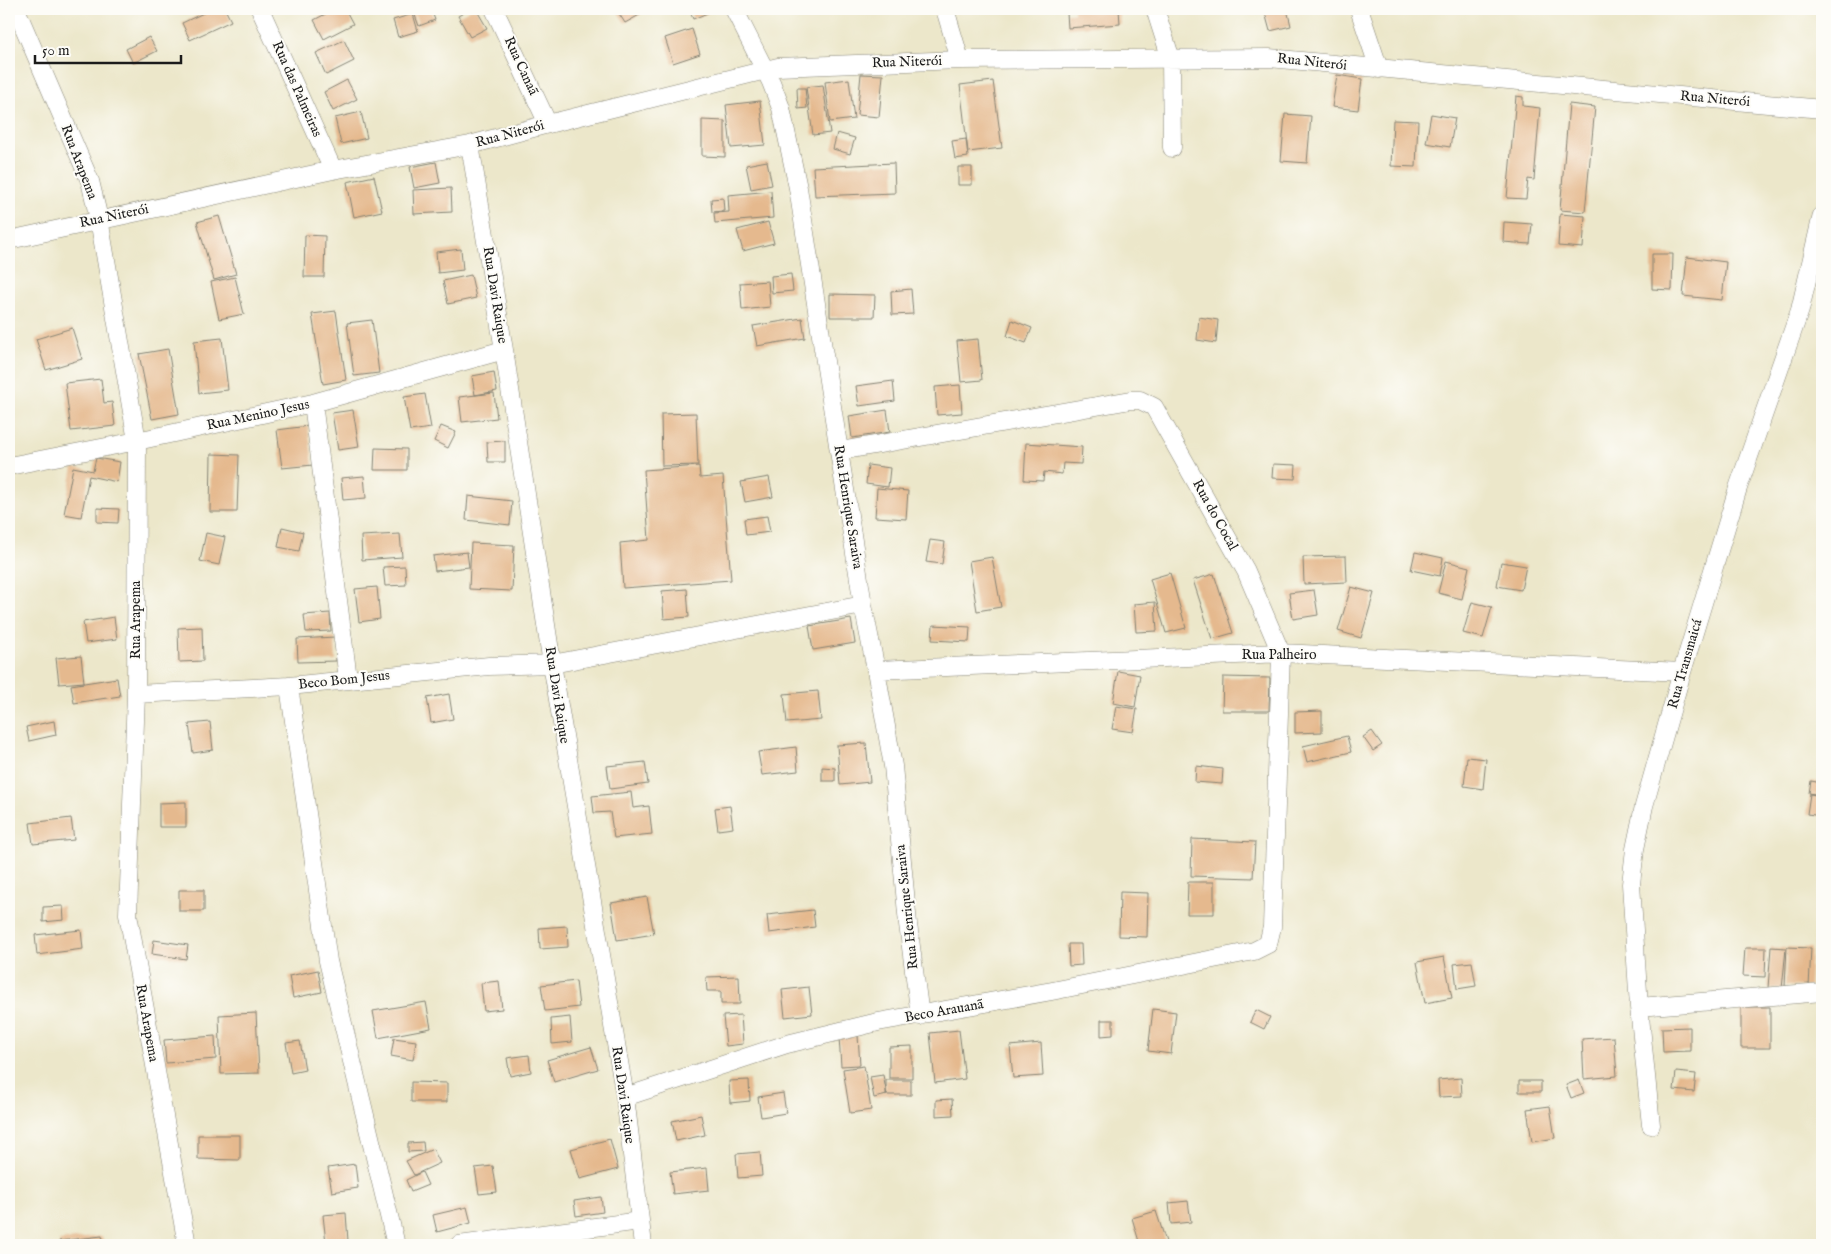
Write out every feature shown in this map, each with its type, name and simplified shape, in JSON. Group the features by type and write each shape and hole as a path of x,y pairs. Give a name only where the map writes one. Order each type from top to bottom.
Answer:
{"street":[{"name":"Rua Arapema","path":"16,9 90,181 99,219 136,441 136,694 128,914 187,1245"},
{"name":"Rua das Palmeiras","path":"260,9 333,170"},
{"name":"Rua Canaã","path":"494,9 548,124"},
{"name":"Rua Henrique Saraiva","path":"734,9 781,108 798,188 863,605 893,766 908,924 920,1016"},
{"path":"945,9 960,60"},
{"path":"1155,9 1171,58 1172,148"},
{"path":"1359,9 1378,69"},
{"name":"Rua Niterói","path":"9,240 99,219 333,170 470,145 778,67 960,60 1269,58 1822,109"},
{"name":"Rua Davi Raique","path":"470,145 504,350 552,664 625,1097 643,1245"},
{"name":"Rua Transmaicá","path":"1650,1125 1639,1007 1631,884 1644,806 1682,672 1738,488 1800,310 1822,215"},
{"name":"Rua Menino Jesus","path":"9,466 313,403 504,350"},
{"name":"Rua do Cocal","path":"840,451 1131,400 1140,400 1154,407 1246,571 1281,653 1272,927 1268,944"},
{"path":"313,403 348,679"},
{"name":"Beco Bom Jesus","path":"136,694 290,686 489,666 552,664 863,605"},
{"name":"Rua Palheiro","path":"876,670 1281,653 1682,672"},
{"path":"290,686 328,961 396,1245"},
{"name":"Beco Arauanã","path":"625,1097 787,1044 878,1022 920,1016 1254,951 1268,944"},
{"path":"1639,1007 1822,992"},
{"path":"459,1245 640,1221"}],"building":[{"path":"212,9 225,9 231,21 190,40 182,23"},
{"path":"335,9 345,9 353,24 324,39 314,20"},
{"path":"431,9 435,20 419,26 413,10"},
{"path":"471,9 476,9 487,28 470,37 458,16"},
{"path":"616,9 641,9 643,13 625,23"},
{"path":"689,9 711,9 712,11 693,19"},
{"path":"1074,9 1119,9 1120,24 1068,28 1067,13 1074,13"},
{"path":"1264,9 1287,9 1291,26 1270,31"},
{"path":"413,14 418,31 398,37 393,20"},
{"path":"692,29 700,54 673,63 665,38"},
{"path":"149,37 157,51 133,63 126,49"},
{"path":"344,40 354,61 326,75 316,53"},
{"path":"861,74 883,75 879,117 857,115"},
{"path":"1337,75 1362,79 1358,110 1332,107"},
{"path":"849,79 854,119 830,122 825,82"},
{"path":"347,80 357,99 333,111 324,92"},
{"path":"993,81 1002,148 968,152 960,85"},
{"path":"823,85 830,133 813,135 806,87"},
{"path":"797,88 805,88 807,108 798,109"},
{"path":"1516,96 1523,97 1523,106 1540,108 1534,180 1528,179 1526,199 1507,198"},
{"path":"760,101 765,145 731,148 726,105"},
{"path":"1569,104 1595,107 1585,212 1560,210"},
{"path":"361,112 367,138 341,144 335,118"},
{"path":"1285,114 1311,116 1307,163 1281,161"},
{"path":"1431,114 1455,118 1450,147 1426,143"},
{"path":"702,120 725,121 725,157 702,156"},
{"path":"1393,120 1418,121 1416,167 1391,166"},
{"path":"837,133 855,138 850,154 833,149"},
{"path":"966,139 968,157 955,159 952,141"},
{"path":"767,161 772,185 751,189 746,165"},
{"path":"436,162 440,183 414,188 410,167"},
{"path":"894,163 895,193 815,196 813,167"},
{"path":"958,167 972,167 972,185 958,185"},
{"path":"374,176 382,211 354,217 347,182"},
{"path":"451,188 452,212 414,214 413,190"},
{"path":"771,191 773,218 715,223 714,213 729,212 728,195"},
{"path":"723,198 724,211 712,212 711,199"},
{"path":"1560,214 1585,216 1583,248 1558,246"},
{"path":"219,216 236,274 214,280 197,222"},
{"path":"768,222 774,243 743,251 737,230"},
{"path":"1504,222 1532,224 1530,244 1503,242"},
{"path":"305,235 325,236 324,277 304,277"},
{"path":"461,249 463,270 438,273 436,252"},
{"path":"1652,254 1673,254 1672,290 1652,289"},
{"path":"1687,257 1726,262 1722,300 1683,296"},
{"path":"791,274 793,291 772,293 771,276"},
{"path":"471,275 476,298 448,304 443,281"},
{"path":"235,277 244,314 219,319 211,282"},
{"path":"768,281 770,307 742,310 740,283"},
{"path":"911,289 913,314 892,315 891,291"},
{"path":"830,294 875,295 874,317 830,317"},
{"path":"336,311 346,380 323,384 312,314"},
{"path":"1199,317 1218,320 1216,343 1197,340"},
{"path":"802,318 805,338 757,346 753,326"},
{"path":"372,320 379,373 354,376 347,323"},
{"path":"1012,320 1032,328 1026,343 1007,336"},
{"path":"72,328 82,359 46,370 36,339"},
{"path":"222,338 228,390 199,393 194,341"},
{"path":"978,339 982,380 961,382 957,341"},
{"path":"168,349 179,414 152,419 139,354"},
{"path":"494,372 497,391 475,395 472,376"},
{"path":"101,379 104,403 112,402 115,426 71,431 65,383"},
{"path":"893,381 895,401 859,406 856,386"},
{"path":"960,385 962,413 937,415 935,387"},
{"path":"494,393 497,418 462,422 459,397"},
{"path":"425,394 431,428 410,431 404,397"},
{"path":"353,410 359,447 338,450 332,413"},
{"path":"887,410 890,432 852,438 849,416"},
{"path":"696,413 698,465 662,466 661,414"},
{"path":"308,426 313,465 282,468 277,430"},
{"path":"441,426 456,432 448,448 434,441"},
{"path":"505,441 505,462 488,462 487,442"},
{"path":"1026,443 1082,447 1081,464 1063,463 1062,474 1044,472 1043,481 1024,480"},
{"path":"375,448 407,449 407,470 374,470"},
{"path":"211,454 239,455 237,512 210,512"},
{"path":"96,458 120,462 117,482 89,476 81,517 64,514 73,467 93,471"},
{"path":"1273,464 1296,465 1295,479 1272,478"},
{"path":"868,465 890,468 888,487 866,484"},
{"path":"699,466 700,478 723,476 731,580 623,588 620,543 649,540 644,470"},
{"path":"364,476 366,498 343,500 341,478"},
{"path":"769,477 773,497 745,502 741,482"},
{"path":"877,488 908,491 906,519 875,517"},
{"path":"468,496 512,501 510,525 466,520"},
{"path":"97,508 119,509 118,523 97,522"},
{"path":"767,516 770,532 746,535 744,519"},
{"path":"282,527 303,532 299,551 278,547"},
{"path":"206,533 225,537 219,565 200,561"},
{"path":"400,534 402,557 362,560 361,536"},
{"path":"930,540 945,542 942,564 926,562"},
{"path":"471,543 514,545 512,591 469,589"},
{"path":"467,552 469,567 435,571 433,556"},
{"path":"1415,552 1443,558 1440,576 1411,570"},
{"path":"1346,556 1347,582 1304,584 1303,557"},
{"path":"992,557 1001,607 977,611 969,561"},
{"path":"1446,561 1469,567 1462,599 1438,593"},
{"path":"1501,562 1526,566 1521,590 1497,586"},
{"path":"405,566 406,585 385,586 383,567"},
{"path":"1170,573 1186,628 1166,633 1150,579"},
{"path":"1214,574 1233,633 1212,639 1193,580"},
{"path":"377,587 380,619 359,622 355,589"},
{"path":"1351,587 1374,593 1361,638 1338,631"},
{"path":"687,589 689,617 664,619 662,591"},
{"path":"1314,590 1318,615 1293,619 1289,593"},
{"path":"1155,602 1157,631 1136,632 1134,604"},
{"path":"1472,602 1492,607 1483,638 1463,633"},
{"path":"330,613 331,631 306,632 304,615"},
{"path":"114,617 117,639 86,643 83,622"},
{"path":"851,619 855,643 813,650 809,626"},
{"path":"933,625 970,627 969,642 932,640"},
{"path":"202,627 203,661 179,662 178,628"},
{"path":"335,637 336,661 298,662 297,639"},
{"path":"81,656 84,682 59,684 56,658"},
{"path":"1118,671 1140,675 1135,707 1113,703"},
{"path":"1223,677 1270,678 1269,711 1222,711"},
{"path":"117,678 120,696 74,703 71,685"},
{"path":"818,691 821,720 787,723 784,694"},
{"path":"449,694 453,719 431,723 427,698"},
{"path":"1116,706 1137,709 1133,732 1112,729"},
{"path":"1322,711 1322,732 1295,733 1295,712"},
{"path":"54,721 56,735 29,741 26,727"},
{"path":"210,722 213,750 193,753 189,724"},
{"path":"1372,731 1382,745 1373,751 1363,737"},
{"path":"1347,736 1351,752 1307,762 1303,746"},
{"path":"866,743 870,782 840,785 837,745"},
{"path":"796,747 798,771 762,775 758,752"},
{"path":"1467,757 1486,759 1483,789 1464,786"},
{"path":"645,762 648,784 610,789 607,766"},
{"path":"1196,766 1223,769 1222,784 1195,782"},
{"path":"822,767 835,768 835,781 822,781"},
{"path":"1811,781 1822,783 1820,795 1809,793"},
{"path":"631,792 633,808 649,806 652,834 614,838 610,812 594,813 592,796"},
{"path":"1810,794 1822,796 1822,816 1807,814"},
{"path":"186,802 186,827 159,827 159,803"},
{"path":"730,806 733,828 718,830 715,808"},
{"path":"71,818 74,840 33,844 30,823"},
{"path":"1192,839 1255,842 1253,878 1191,876"},
{"path":"1188,882 1214,882 1214,914 1187,914"},
{"path":"179,890 204,890 204,911 179,911"},
{"path":"1120,892 1148,893 1147,937 1119,936"},
{"path":"647,897 654,934 617,940 611,903"},
{"path":"63,906 64,920 43,922 43,907"},
{"path":"813,910 815,927 769,933 767,915"},
{"path":"567,926 568,947 540,949 539,928"},
{"path":"81,930 83,949 37,955 35,935"},
{"path":"154,940 188,945 186,959 152,954"},
{"path":"1068,944 1081,944 1082,965 1069,966"},
{"path":"1771,947 1786,948 1782,989 1768,988"},
{"path":"1787,947 1811,948 1809,987 1785,986"},
{"path":"1745,948 1766,948 1765,977 1743,976"},
{"path":"1444,957 1452,998 1425,1003 1417,962"},
{"path":"1472,962 1476,986 1457,989 1454,964"},
{"path":"318,970 322,992 293,998 289,976"},
{"path":"739,976 740,1004 721,1004 721,991 707,991 706,977"},
{"path":"499,981 502,1009 484,1011 481,983"},
{"path":"576,981 579,1007 545,1011 541,985"},
{"path":"809,987 812,1014 785,1017 782,990"},
{"path":"426,1002 431,1028 378,1038 373,1011"},
{"path":"1741,1007 1770,1007 1770,1048 1741,1048"},
{"path":"1153,1009 1176,1012 1171,1054 1148,1051"},
{"path":"1256,1010 1270,1017 1264,1029 1250,1022"},
{"path":"256,1013 259,1073 221,1074 219,1015"},
{"path":"741,1015 743,1044 726,1046 723,1016"},
{"path":"570,1017 572,1042 552,1044 551,1019"},
{"path":"1101,1020 1113,1020 1113,1035 1101,1036"},
{"path":"1690,1027 1690,1051 1663,1052 1662,1028"},
{"path":"959,1030 965,1079 935,1083 930,1033"},
{"path":"215,1036 216,1059 166,1063 164,1040"},
{"path":"858,1036 860,1065 841,1066 839,1037"},
{"path":"1614,1037 1617,1076 1584,1079 1582,1039"},
{"path":"394,1038 416,1041 413,1060 391,1056"},
{"path":"300,1041 305,1070 291,1073 286,1043"},
{"path":"1041,1043 1043,1076 1013,1078 1010,1046"},
{"path":"912,1046 912,1078 889,1078 889,1047"},
{"path":"591,1047 598,1069 554,1082 547,1060"},
{"path":"529,1055 531,1072 510,1076 507,1058"},
{"path":"864,1066 871,1110 850,1113 843,1069"},
{"path":"1676,1072 1696,1074 1694,1092 1674,1090"},
{"path":"883,1075 887,1095 874,1098 870,1077"},
{"path":"1461,1078 1462,1096 1439,1097 1438,1080"},
{"path":"749,1080 750,1101 730,1103 729,1081"},
{"path":"886,1080 911,1080 911,1095 886,1095"},
{"path":"1579,1080 1584,1093 1571,1098 1566,1085"},
{"path":"1519,1081 1541,1081 1541,1092 1519,1092"},
{"path":"411,1082 447,1083 447,1102 411,1102"},
{"path":"783,1093 786,1113 761,1117 758,1097"},
{"path":"952,1099 953,1115 936,1116 936,1100"},
{"path":"1550,1106 1555,1138 1532,1142 1527,1109"},
{"path":"701,1115 705,1135 676,1141 672,1121"},
{"path":"198,1135 240,1135 240,1160 198,1159"},
{"path":"610,1139 618,1169 580,1179 571,1149"},
{"path":"423,1142 424,1151 408,1152 408,1143"},
{"path":"433,1149 440,1163 414,1175 406,1161"},
{"path":"760,1152 762,1176 738,1178 736,1154"},
{"path":"355,1164 358,1188 332,1192 328,1168"},
{"path":"493,1166 497,1192 479,1194 475,1168"},
{"path":"707,1168 709,1190 673,1194 670,1172"},
{"path":"422,1172 428,1185 411,1192 406,1180"},
{"path":"601,1197 603,1212 576,1216 574,1201"},
{"path":"1188,1201 1191,1222 1171,1224 1169,1203"},
{"path":"467,1207 471,1223 437,1232 433,1215"},
{"path":"1156,1211 1167,1245 1140,1245 1132,1218"},
{"path":"346,1213 348,1241 326,1243 323,1215"},
{"path":"102,1236 104,1245 60,1245 59,1241"}]}
